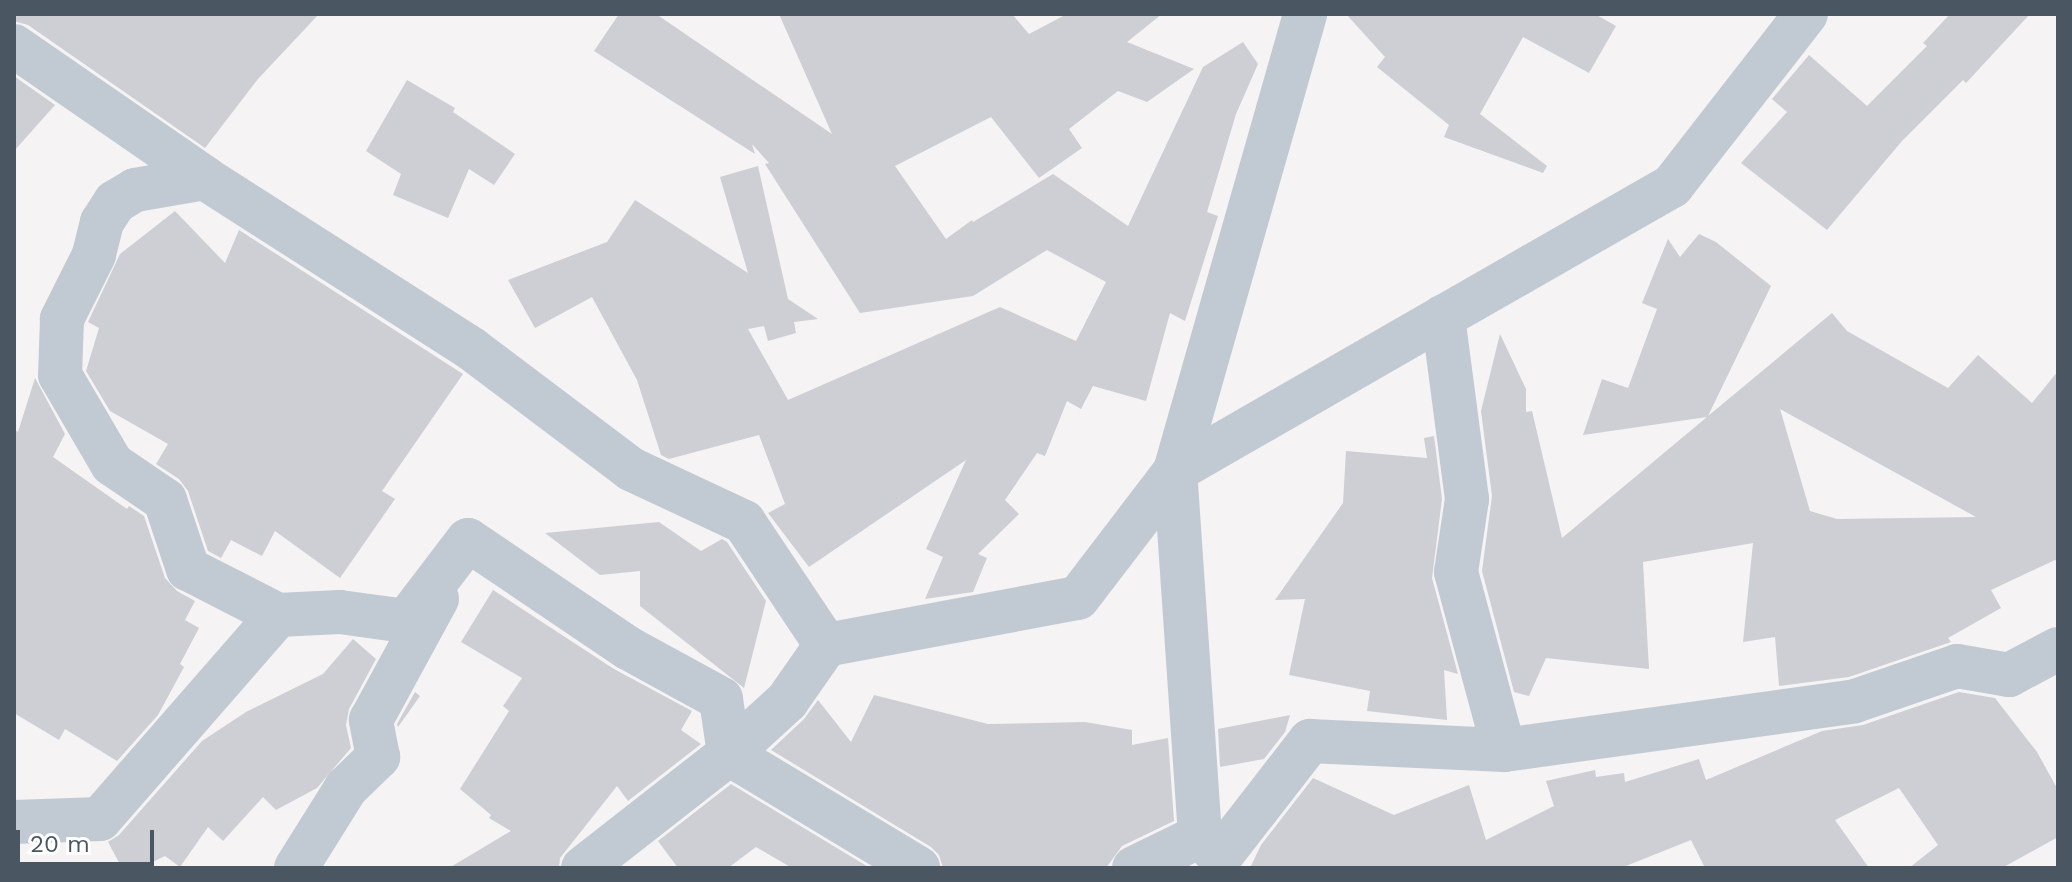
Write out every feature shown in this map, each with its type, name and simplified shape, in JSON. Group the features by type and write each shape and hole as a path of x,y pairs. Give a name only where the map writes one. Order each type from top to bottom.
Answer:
{"street":[{"path":"583,868 729,754 787,701 826,645 1078,598 1175,471 1672,186 1806,14"},
{"path":"1208,854 1175,471 1295,17"},
{"path":"14,46 205,178 472,349 631,469 744,522 826,645"},
{"path":"205,178 135,190 115,202 102,222 94,255 62,319 60,375 112,464 165,500 188,569 278,615 340,612 406,621 468,540"},
{"path":"1443,317 1467,499 1456,572 1504,750"},
{"path":"468,540 628,648 721,699 729,754"},
{"path":"296,868 346,788 378,757 371,720 468,540"},
{"path":"14,822 100,819 278,615"},
{"path":"1134,868 1208,854 1310,741 1504,750 1855,701 1957,666 2009,675 2058,649"},
{"path":"729,754 918,868"}],"building":[{"path":"14,14 319,14 258,79 205,148 28,25 14,21"},
{"path":"619,14 656,14 832,134 779,14 1012,14 1029,34 1067,14 1162,14 1127,42 1194,69 1147,102 1118,91 1069,129 1082,148 1039,178 991,117 895,166 946,239 972,220 1053,174 1128,226 1203,67 1243,42 1258,64 1236,114 1207,212 1218,216 1185,321 1170,313 1146,401 1093,386 1081,409 1067,401 1045,456 1037,453 1005,500 1019,514 978,554 987,558 973,592 925,599 943,557 926,549 966,460 809,567 768,513 785,504 759,435 669,459 661,455 637,380 592,297 535,328 508,280 607,242 635,200 748,273 720,177 758,166 788,299 818,319 794,322 796,333 768,341 764,326 748,329 788,400 1000,307 1076,341 1106,282 1047,250 973,296 860,313 765,164 769,163 752,144 755,154 594,51"},
{"path":"1346,14 1595,14 1616,26 1589,73 1523,37 1480,114 1547,166 1543,173 1444,137 1449,125 1377,67 1385,57"},
{"path":"1950,14 2030,14 1966,83 1963,80 1902,141 1827,230 1741,163 1787,112 1772,99 1809,55 1867,106 1927,46 1923,43"},
{"path":"14,76 55,105 14,151"},
{"path":"407,80 455,108 453,112 515,154 494,185 469,169 448,218 393,195 401,174 366,151"},
{"path":"175,211 225,263 239,230 463,374 382,491 395,499 340,578 275,531 262,556 231,540 221,558 208,551 188,491 179,479 156,464 168,444 110,411 86,371 99,328 88,322 120,254"},
{"path":"1699,234 1716,242 1771,286 1708,416 1832,313 1847,331 1948,388 1978,355 2032,403 2058,371 2058,562 2055,560 1991,590 2001,608 1948,638 1951,642 1849,677 1779,686 1775,637 1743,642 1753,543 1643,562 1649,669 1546,658 1529,696 1514,692 1482,571 1492,496 1481,411 1500,334 1526,389 1526,412 1532,411 1562,538 1707,417 1583,435 1602,379 1628,388 1657,309 1642,303 1668,239 1680,257","holes":["1780,409 1976,517 1837,519 1810,511"]},
{"path":"35,378 65,434 53,457 127,509 129,506 144,516 165,578 177,591 195,601 185,620 199,628 180,664 184,667 158,715 117,761 65,729 59,740 14,713 14,429 18,432"},
{"path":"1434,436 1442,499 1432,578 1458,674 1444,670 1447,720 1367,711 1370,691 1289,675 1305,599 1275,600 1343,503 1346,451 1427,458 1424,438"},
{"path":"659,522 701,551 722,539 727,542 766,601 744,688 640,606 640,571 600,575 545,533"},
{"path":"493,590 614,669 692,711 681,730 701,744 628,801 617,786 560,858 559,868 449,868 511,831 489,818 491,815 460,789 509,711 503,706 522,678 461,642"},
{"path":"353,639 376,659 349,709 346,725 351,748 317,788 276,810 263,797 223,841 208,827 180,867 165,856 140,868 122,868 108,842 119,835 202,741 246,712 323,674"},
{"path":"415,692 420,696 398,727 397,724"},
{"path":"1959,692 1995,698 2037,752 2058,790 2058,837 2002,868 1909,868 1938,845 1899,788 1835,820 1869,868 1705,868 1691,840 1621,868 1250,868 1261,845 1313,778 1394,815 1469,785 1486,840 1554,806 1546,781 1595,770 1596,777 1624,773 1625,782 1699,759 1706,780 1822,731 1863,725"},
{"path":"874,695 988,724 1085,722 1132,730 1132,745 1168,738 1174,821 1122,846 1106,868 943,868 939,855 931,847 771,750 804,719 818,700 851,742"},
{"path":"1290,715 1285,732 1264,759 1220,767 1218,729"},
{"path":"731,784 870,868 792,868 756,847 728,868 678,868 658,841"}]}
